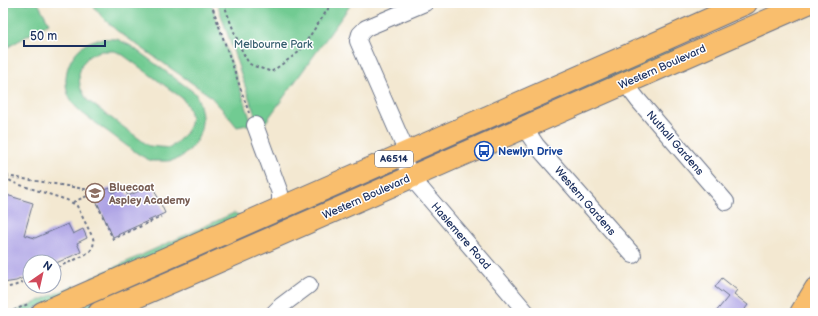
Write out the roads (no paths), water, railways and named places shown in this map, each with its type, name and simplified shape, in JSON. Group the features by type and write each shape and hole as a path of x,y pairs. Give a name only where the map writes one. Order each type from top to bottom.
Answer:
{"highway":[{"name":"A6514","path":"42,313 679,34 746,3"},
{"name":"Western Boulevard","path":"99,313 808,3"},
{"path":"540,94 550,116"}],"main road":[{"path":"800,313 815,288"}],"street":[{"path":"407,153 358,41 360,34 366,28 425,3"},
{"path":"679,34 683,40 694,45 697,52"},
{"name":"Nuthall Gardens","path":"625,83 635,97 726,202"},
{"path":"255,125 280,193 280,200 284,207"},
{"name":"Western Gardens","path":"524,127 536,144 633,255"},
{"name":"Haslemere Road","path":"407,153 405,163 411,177 528,313"},
{"path":"182,252 192,273"},
{"path":"274,313 309,285"}],"place":[{"name":"Newlyn Drive","path":"484,151"},
{"name":"Bluecoat Aspley Academy","path":"95,193"}],"park label":[{"name":"Melbourne Park","path":"273,44"}]}
